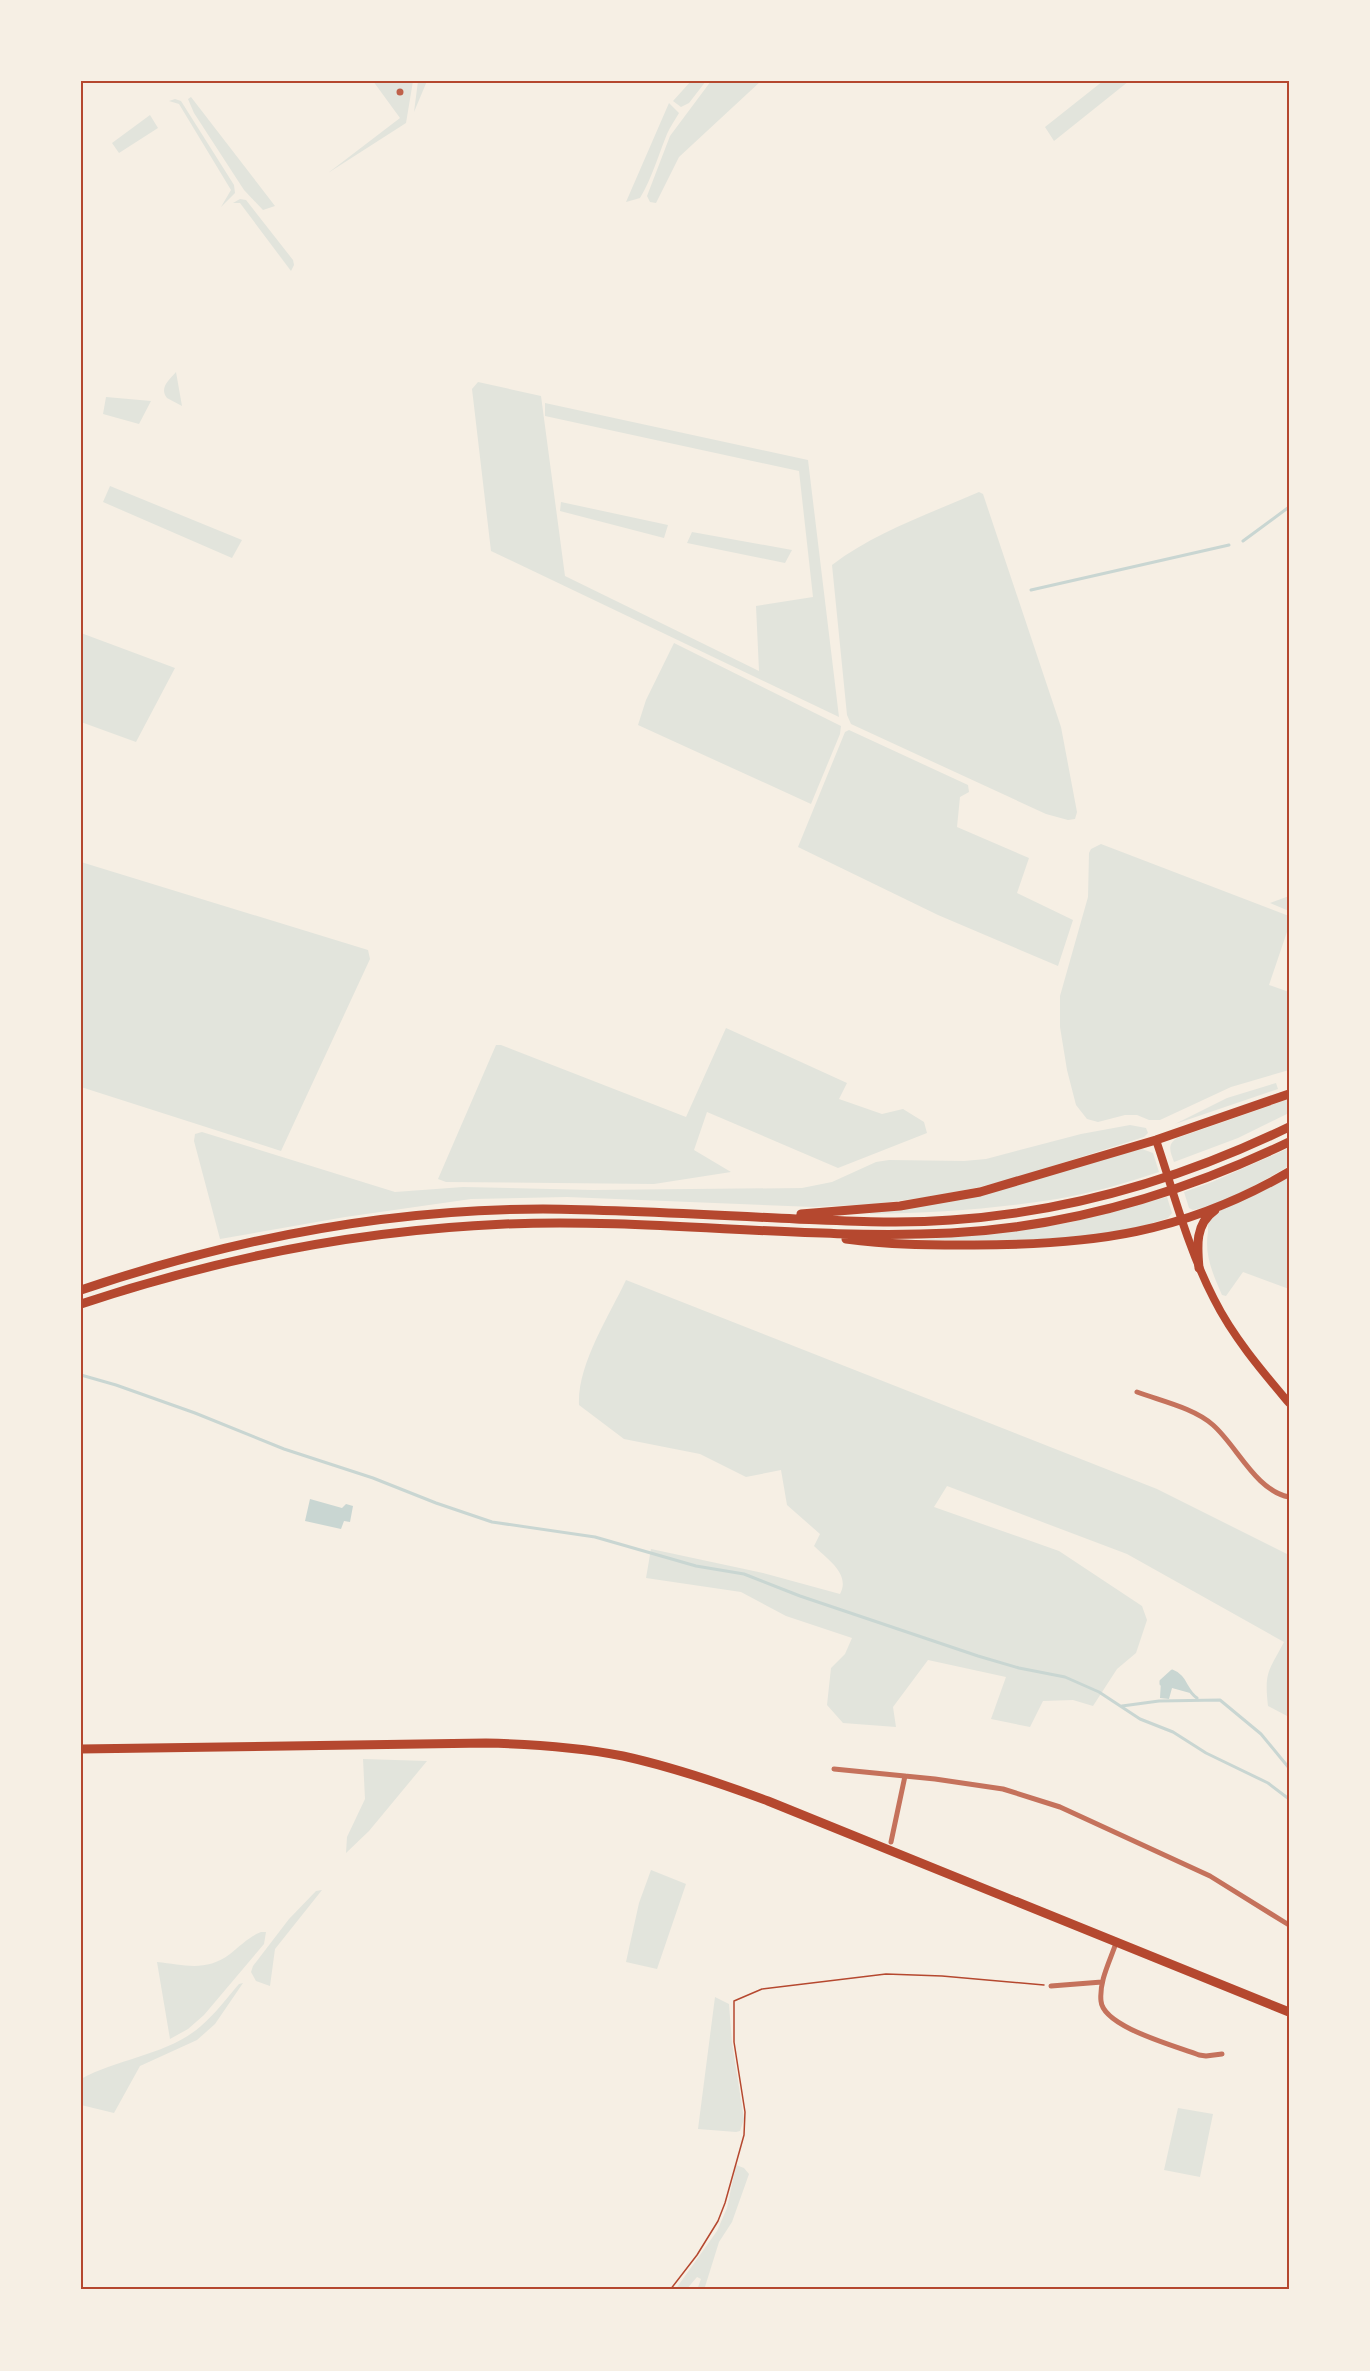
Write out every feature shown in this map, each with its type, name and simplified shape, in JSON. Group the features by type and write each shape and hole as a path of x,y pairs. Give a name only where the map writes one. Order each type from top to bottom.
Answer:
{"main road":[{"path":"748,1217 842,1211 940,1200 1014,1184 1156,1140 1289,1094"},
{"path":"81,1290 156,1266 240,1245 336,1227 481,1211 542,1209 899,1222 1000,1216 1050,1208 1119,1192 1186,1171 1289,1127"},
{"path":"1156,1140 1199,1268 1226,1322 1289,1403"},
{"path":"81,1305 160,1279 243,1258 356,1237 422,1230 506,1224 621,1225 805,1233 954,1233 1057,1220 1157,1196 1206,1179 1289,1142"},
{"path":"805,1233 873,1243 1020,1245 1103,1239 1182,1220 1221,1206 1289,1172"},
{"path":"1199,1268 1197,1245 1201,1227 1210,1214 1221,1206"},
{"path":"81,1749 430,1743 532,1744 622,1756 704,1778 889,1848 1289,2012"}],"street":[{"path":"1137,1392 1206,1420 1220,1431 1262,1482 1275,1492 1289,1497"},
{"path":"834,1769 906,1776 1003,1790 1060,1807 1210,1876 1289,1925"},
{"path":"891,1842 906,1776"},
{"path":"1116,1943 1102,1983 1101,2004 1104,2012 1111,2019 1199,2055 1222,2054"},
{"path":"1051,1986 1102,1983"}],"path":[{"path":"670,2290 697,2255 718,2221 744,2135 745,2112 734,2042 734,2001 762,1989 886,1974 942,1976 1051,1986"}],"shaded area":[{"path":"373,81 413,81 406,123 328,173 400,118"},
{"path":"418,81 427,81 414,112"},
{"path":"691,81 706,81 689,103 681,107 673,101"},
{"path":"711,81 761,81 679,157 656,203 650,202 647,196 670,136"},
{"path":"1103,81 1129,81 1054,141 1045,127"},
{"path":"191,97 275,206 263,210 244,190 194,113 188,99"},
{"path":"175,99 181,101 234,185 235,193 221,207 231,190 179,104 169,101"},
{"path":"669,103 679,113 667,134 640,198 626,202"},
{"path":"150,115 158,128 119,153 112,143"},
{"path":"240,199 246,200 293,260 294,265 291,271 240,203 233,203"},
{"path":"176,372 182,406 167,398 164,391 164,387"},
{"path":"478,382 541,396 565,576 759,671 756,606 813,597 799,471 545,416 545,403 808,460 839,717 491,551 472,389"},
{"path":"106,397 151,401 139,424 103,414"},
{"path":"110,486 242,540 232,558 103,502"},
{"path":"979,492 983,494 1061,727 1077,812 1075,819 1068,820 1046,814 851,724 847,715 832,565 884,533"},
{"path":"561,502 668,525 664,538 560,511"},
{"path":"692,532 792,550 785,563 687,543"},
{"path":"81,633 175,668 136,742 81,722"},
{"path":"674,643 841,726 840,734 811,804 638,725 646,700"},
{"path":"849,730 968,785 969,792 960,797 957,827 1029,858 1017,893 1073,920 1058,966 938,915 798,847 845,732"},
{"path":"1101,844 1289,916 1289,926 1269,985 1289,992 1289,1070 1231,1087 1160,1120 1149,1120 1137,1115 1125,1115 1098,1122 1087,1119 1076,1105 1067,1070 1060,1027 1060,996 1088,897 1089,853 1091,849"},
{"path":"81,862 368,950 370,959 281,1151 81,1087"},
{"path":"1289,896 1289,911 1270,903"},
{"path":"726,1028 847,1083 839,1099 882,1114 903,1109 924,1122 927,1133 838,1168 707,1112 694,1150 731,1172 654,1184 446,1182 438,1179 496,1045 686,1117"},
{"path":"1276,1083 1278,1089 1175,1124 1227,1098"},
{"path":"1289,1099 1289,1113 1238,1138 1174,1162 1170,1146 1177,1138"},
{"path":"1130,1125 1146,1128 1148,1133 1144,1137 1015,1178 928,1197 874,1204 814,1207 567,1197 471,1199 345,1217 220,1239 194,1141 195,1134 202,1132 395,1192 463,1187 593,1190 802,1188 832,1182 876,1162 986,1159 1081,1134"},
{"path":"1289,1148 1289,1166 1230,1197 1206,1207 1193,1210 1189,1208 1184,1192"},
{"path":"1142,1149 1153,1153 1159,1172 1096,1191 1057,1199 987,1208 870,1214 870,1212 894,1209"},
{"path":"1289,1175 1289,1289 1243,1272 1226,1296 1222,1295 1208,1257 1208,1223 1232,1203"},
{"path":"1167,1197 1172,1213 1168,1218 1110,1232 1045,1239 919,1240 1017,1231 1072,1222"},
{"path":"626,1280 1157,1489 1289,1555 1289,1717 1268,1706 1267,1694 1267,1678 1284,1642 1127,1554 947,1486 934,1507 1059,1551 1142,1606 1147,1620 1136,1653 1117,1669 1093,1706 1073,1700 1043,1701 1030,1727 991,1719 1006,1677 928,1660 893,1707 896,1727 843,1723 827,1705 831,1668 845,1654 852,1638 786,1616 741,1592 646,1578 651,1549 763,1573 840,1594 843,1587 836,1567 814,1546 820,1534 787,1505 781,1470 746,1477 700,1454 624,1439 579,1405 583,1374 589,1357"},
{"path":"310,1499 342,1508 346,1504 353,1506 350,1522 344,1521 341,1529 305,1521"},
{"path":"1172,1671 1181,1677 1190,1693 1172,1688 1169,1699 1160,1698 1161,1681"},
{"path":"363,1759 427,1761 369,1831 346,1853 347,1837 365,1799"},
{"path":"651,1870 686,1884 657,1969 626,1962 639,1903"},
{"path":"322,1890 275,1949 270,1986 256,1981 251,1972 253,1966 289,1919 316,1891"},
{"path":"261,1932 266,1932 264,1944 204,2015 188,2029 170,2039 157,1962 186,1966 212,1963 221,1960"},
{"path":"243,1983 215,2024 197,2040 140,2066 114,2113 81,2105 81,2079 174,2044 188,2036 221,2006 239,1984"},
{"path":"715,1997 729,2004 732,2043 744,2119 740,2131 736,2132 698,2129"},
{"path":"1178,2108 1213,2114 1200,2177 1164,2170"},
{"path":"736,2165 744,2168 749,2174 732,2222 719,2242 704,2290 697,2290 701,2279 697,2277 686,2290 675,2290 717,2231 727,2208"}],"building":[{"path":"400,89 403,92 400,95 397,92"}],"waterway":[{"path":"1243,541 1289,507"},
{"path":"1031,590 1229,545"},
{"path":"81,1375 195,1413 284,1449 373,1478 492,1522 595,1537 696,1566 744,1574 800,1596 978,1656 1019,1668 1065,1677 1099,1692 1140,1719 1173,1732 1206,1753 1268,1783 1289,1799"},
{"path":"1161,1684 1161,1681 1172,1671 1180,1676 1197,1698"},
{"path":"1122,1706 1159,1701 1220,1700 1261,1734 1289,1768"}]}
